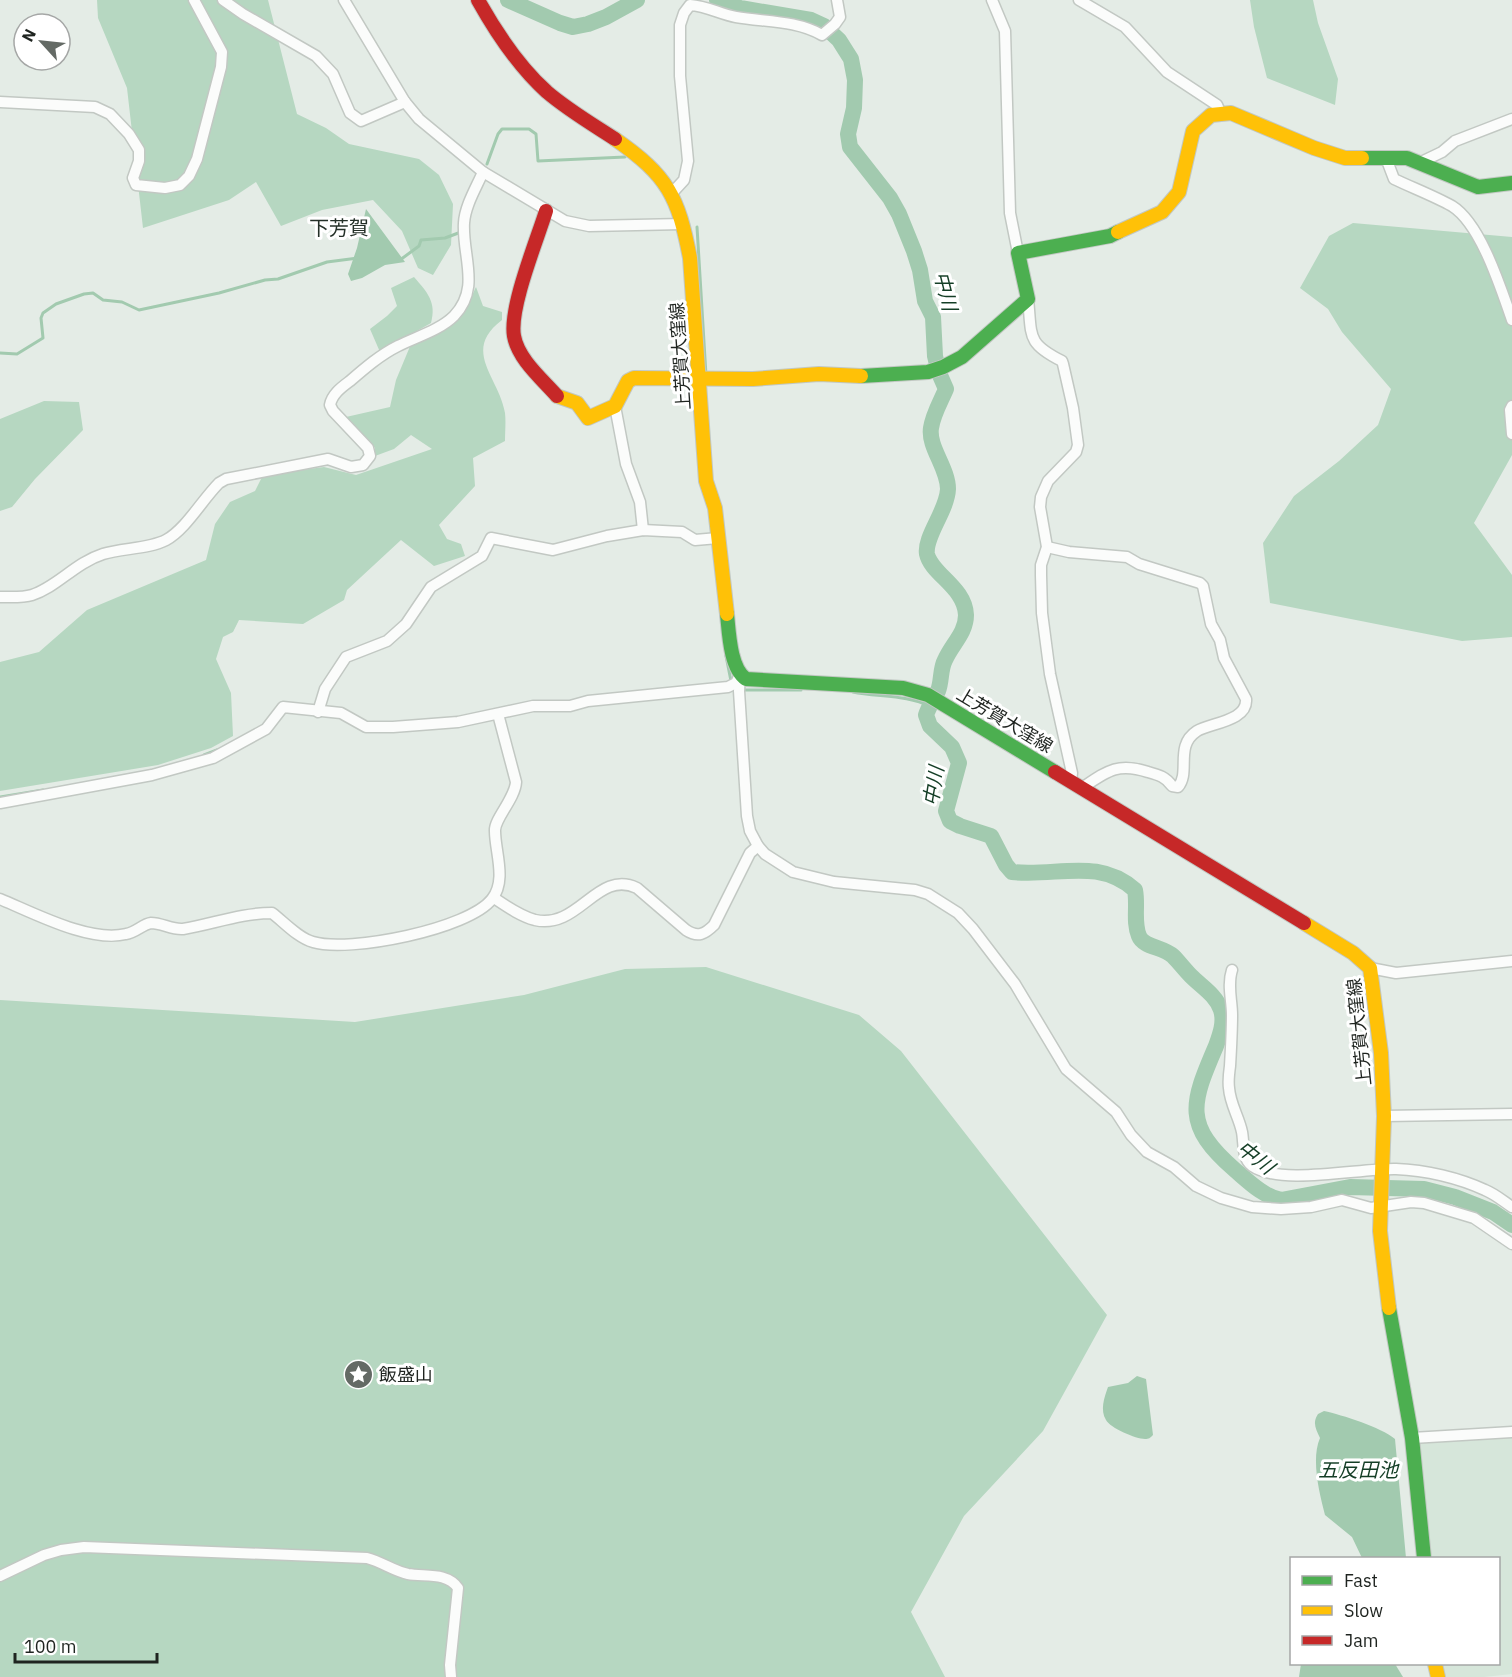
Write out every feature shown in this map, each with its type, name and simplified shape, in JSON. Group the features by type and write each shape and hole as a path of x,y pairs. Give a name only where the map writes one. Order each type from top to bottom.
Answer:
{"main road":[{"name":"上芳賀大窪線","path":"479,0 498,37 526,74 559,102 640,158 672,193 683,224 693,276 706,481 715,508 731,649 740,685 746,680 903,688 934,699 1353,953 1370,968 1381,1053 1384,1116 1380,1231 1385,1286 1412,1438 1424,1557"},
{"path":"546,211 515,307 514,336 523,357 557,396 577,403 588,417 615,406 628,381 634,378 753,379 819,375 853,376 939,369 962,357 1029,299 1018,253 1110,236 1162,212 1179,192 1193,131 1211,115 1231,113 1314,148 1345,158 1407,158 1478,187 1512,183"}],"street":[{"path":"0,102 95,106 110,114 129,134 138,150 139,161 133,178 136,185 165,188 180,185 189,176 198,159 221,67 222,52 194,0"},
{"path":"223,0 316,56 333,74 350,113 361,122 405,102"},
{"path":"344,0 405,102 419,119 483,172 565,221 589,226 683,224"},
{"path":"672,193 684,180 688,161 680,76 680,25 690,5 703,6 734,16 798,25 822,35 840,17 837,0"},
{"path":"992,0 1005,31 1009,104 1010,213 1018,253"},
{"path":"1079,0 1125,27 1167,72 1217,105 1221,114"},
{"path":"1419,163 1442,152 1455,141 1512,119"},
{"path":"1386,158 1394,179 1452,206 1461,213 1489,258 1512,320"},
{"path":"0,597 30,596 40,592 84,561 121,549 156,544 166,540 178,531 219,483 226,479 328,459 351,467 363,465 369,456 368,448 333,411 330,405 331,400 344,385 375,359 446,323 455,315 467,293 470,271 464,225 465,215 483,172"},
{"path":"1029,299 1035,342 1042,351 1062,361 1078,439 1076,452 1048,481 1041,497 1040,507 1047,547 1041,565 1042,613 1050,674 1072,773 1077,785 1115,768 1125,767 1160,775 1172,786 1178,787 1182,781 1184,751 1192,736 1199,729 1217,725 1238,714 1247,704 1224,658 1220,640 1211,624 1203,586 1200,583 1139,564 1126,557 1069,552 1047,547"},
{"path":"615,406 626,464 640,502 643,530"},
{"path":"1512,406 1512,434"},
{"path":"319,709 325,689 346,657 387,641 406,624 431,587 482,556 491,538 553,550 597,538 643,530 682,532 695,540 718,538"},
{"path":"0,803 135,779 213,758 258,735 266,729 283,707 319,709 348,715 367,727 458,722 499,717 534,706 570,706 588,701 728,687 736,683 740,685 747,816 750,831 765,854 793,872 834,882 915,890 928,894 958,913 1015,984 1066,1069 1116,1112 1131,1135 1147,1152 1174,1167 1196,1186 1221,1198 1252,1207 1311,1207 1342,1200 1371,1208 1381,1204 1411,1202 1440,1207 1474,1218 1512,1244"},
{"path":"0,899 85,931 110,935 126,934 150,923 180,929 253,913 272,913 305,939 314,943 378,942 447,926 486,906 494,898 500,870 494,829 516,789 499,717"},
{"path":"494,898 526,917 537,921 548,921 560,919 574,912 612,885 629,884 646,895 686,930 700,935 707,933 714,925 750,853 758,846"},
{"path":"1370,968 1396,973 1512,961"},
{"path":"1232,970 1229,984 1232,1014 1228,1087 1242,1130 1247,1161 1261,1170 1314,1176 1349,1171 1383,1172 1397,1169 1462,1181 1487,1190 1512,1207"},
{"path":"1384,1116 1512,1114"},
{"path":"1412,1438 1512,1432"},
{"path":"0,1576 44,1555 84,1547 367,1558 409,1574 439,1576 455,1583 458,1588 450,1665 451,1677"}],"shaded area":[{"path":"97,0 268,0 297,114 326,128 349,144 419,159 439,175 453,204 451,245 433,275 418,268 402,231 373,200 322,210 281,226 256,182 229,200 143,228 127,88 98,18"},
{"path":"1250,0 1313,0 1318,23 1338,79 1335,105 1267,78 1254,27"},
{"path":"1353,223 1512,237 1512,455 1474,523 1512,575 1512,637 1462,641 1270,603 1263,543 1294,496 1339,461 1378,425 1391,389 1342,332 1328,309 1300,288 1329,236"},
{"path":"414,277 432,303 431,323 380,352 370,329 397,306 391,288"},
{"path":"476,287 483,306 502,312 502,320 490,331 484,343 483,354 505,413 505,441 473,458 475,486 439,525 447,539 461,544 465,556 434,566 401,540 347,590 344,600 303,624 239,620 233,632 223,637 216,659 231,693 233,736 211,748 158,765 0,791 0,662 39,652 87,610 206,560 215,524 230,502 255,491 263,475 324,467 356,475 432,449 411,435 394,449 375,456 375,448 346,417 390,407 396,380 411,344 455,323 466,309"},
{"path":"44,401 79,402 83,430 35,479 12,507 0,511 0,419"},
{"path":"706,967 859,1015 901,1051 1107,1315 1043,1431 964,1516 911,1612 945,1677 0,1677 0,1000 355,1022 524,995 625,969"},
{"path":"1512,1436 1512,1674 1444,1677 1440,1665 1500,1665 1500,1557 1429,1557 1419,1446 1423,1441"}],"water":[{"path":"366,209 405,262 385,265 362,278 351,281 348,274"},
{"path":"1137,1376 1146,1379 1153,1435 1148,1439 1141,1439 1118,1430 1108,1423 1103,1412 1108,1387 1128,1383"},
{"name":"五反田池","path":"1324,1411 1351,1418 1395,1439 1406,1557 1362,1557 1352,1537 1325,1515 1316,1466 1317,1446 1320,1438 1315,1423 1318,1414"},
{"path":"1301,1665 1396,1665 1403,1677 1299,1677"}],"waterway":[{"name":"中川","path":"508,0 573,27 606,17 637,0"},
{"name":"中川","path":"717,0 740,8 811,20 824,26 839,40 851,59 855,80 854,108 848,134 850,147 890,198 899,214 920,270 925,301 933,317 935,356 946,389 933,418 931,435 932,443 945,473 948,489 944,506 929,540 927,554 935,568 960,596 966,615 961,633 943,664 938,691 926,715 930,726 952,747 959,763 946,811 950,821 991,836 1012,872 1092,871 1121,880 1135,890 1136,925 1141,940 1173,956 1219,1005 1222,1028 1201,1084 1197,1099 1197,1113 1207,1140 1218,1154 1256,1188 1268,1196 1281,1200 1350,1187 1424,1189 1455,1197 1493,1212 1512,1225"},
{"path":"487,164 502,129 529,129 536,134 538,161 625,157"},
{"path":"697,227 706,375"},
{"path":"400,260 419,246 421,240 445,238 461,232"},
{"path":"0,353 17,354 43,338 41,318 43,313 56,304 84,294 93,293 103,300 122,302 139,310 219,293 265,280 278,279 327,262 358,258"},
{"path":"726,656 731,681"},
{"path":"742,690 801,690"},
{"path":"853,692 902,698 929,706"},
{"path":"204,755 217,750"},
{"path":"0,797 43,790"}],"traffic: fast":[{"path":"1362,158 1407,158 1478,187 1512,183"},
{"path":"861,376 928,372 962,357 1028,299 1018,253 1110,236 1118,232"},
{"path":"727,614 733,659 746,679 903,688 928,695 1055,772"},
{"path":"1389,1308 1412,1438 1424,1557"}],"traffic: slow":[{"path":"1118,232 1162,212 1179,192 1193,131 1211,115 1231,113 1314,148 1345,158 1362,158"},
{"path":"615,139 647,164 668,189 681,218 686,237 690,258 706,481 715,508 727,614"},
{"path":"557,396 577,403 588,418 615,406 628,381 634,378 753,379 819,374 861,376"},
{"path":"1304,923 1353,953 1370,968 1381,1053 1384,1116 1380,1231 1389,1308"},
{"path":"1435,1665 1438,1677"}],"traffic: jam":[{"path":"478,0 509,49 536,82 563,105 615,139"},
{"path":"546,211 520,292 514,336 525,361 557,396"},
{"path":"1055,772 1304,923"}],"place":[{"name":"飯盛山","path":"358,1374"}],"district":[{"name":"下芳賀","path":"339,227"}]}
